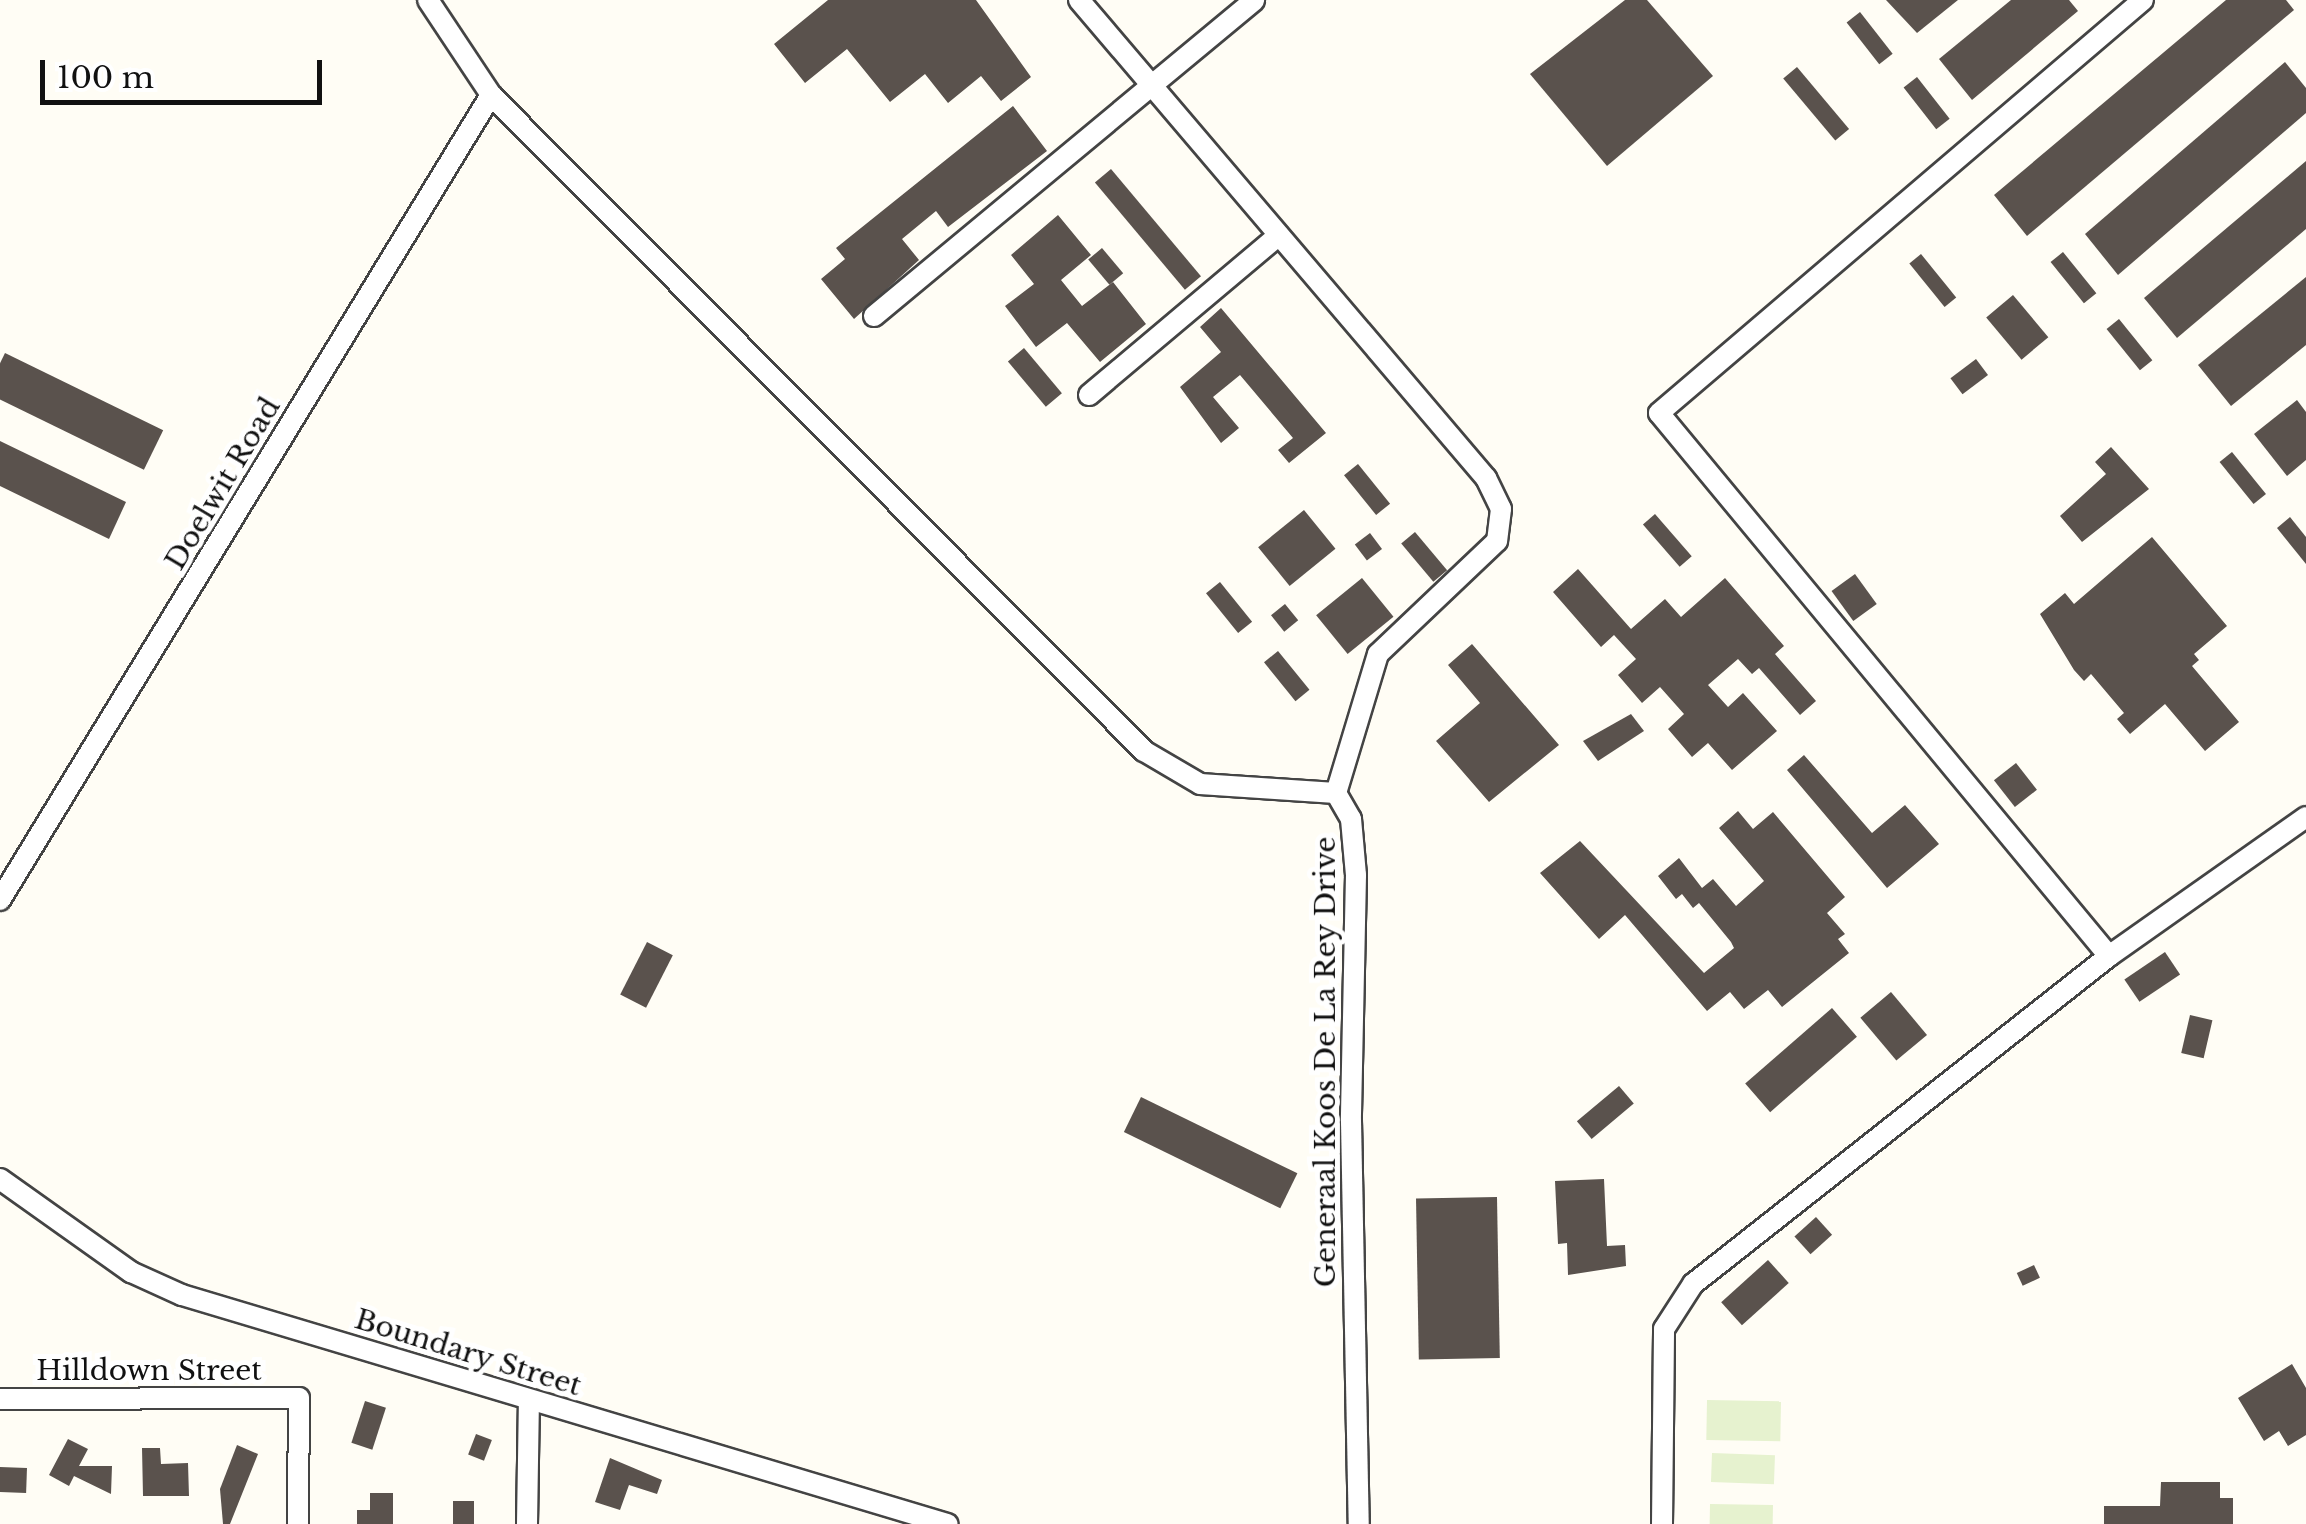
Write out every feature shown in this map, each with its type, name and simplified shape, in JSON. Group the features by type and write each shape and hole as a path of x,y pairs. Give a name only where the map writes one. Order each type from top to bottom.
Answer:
{"street":[{"path":"428,0 491,95 1144,751 1200,784 1336,794 1378,654 1497,540 1500,509 1486,478 1080,0"},
{"path":"874,316 1254,0"},
{"path":"2110,956 1659,414 2143,0"},
{"name":"Doelwit Road","path":"0,900 491,95"},
{"path":"1089,395 1279,235"},
{"name":"Generaal Koos De La Rey Drive","path":"1336,794 1351,819 1356,876 1351,1122 1359,1524"},
{"path":"1662,1524 1659,1380 1674,1306 2110,956 2306,817"},
{"name":"Boundary Street","path":"0,1179 158,1286 947,1524"},
{"name":"Hilldown Street","path":"0,1399 299,1398 298,1524"},
{"path":"527,1524 529,1400"}],"green space":[{"path":"1707,1400 1781,1401 1780,1441 1706,1440"},
{"path":"1712,1453 1775,1455 1774,1484 1711,1482"},
{"path":"1710,1504 1773,1505 1773,1524 1710,1524"}],"building":[{"path":"828,0 976,0 1031,77 1001,101 981,76 948,103 925,74 890,102 847,49 805,83 774,44"},
{"path":"1625,0 1647,0 1713,76 1607,166 1530,74"},
{"path":"1886,0 1958,0 1917,33"},
{"path":"2011,0 2069,0 2078,11 1972,100 1939,59"},
{"path":"2226,0 2286,0 2294,10 2027,236 1994,195"},
{"path":"1860,12 1893,54 1879,64 1847,22"},
{"path":"2285,62 2306,88 2306,113 2118,275 2085,234"},
{"path":"1797,67 1849,129 1835,141 1783,79"},
{"path":"1917,77 1950,119 1936,129 1904,87"},
{"path":"1013,106 1047,151 948,227 936,211 902,239 919,260 854,319 821,279 845,259 836,248"},
{"path":"2306,161 2306,229 2177,338 2144,298"},
{"path":"1111,169 1201,276 1185,290 1095,182"},
{"path":"1058,215 1091,255 1061,280 1082,306 1113,282 1146,324 1100,362 1067,323 1036,347 1005,306 1034,284 1011,255"},
{"path":"1102,248 1123,273 1109,285 1088,260"},
{"path":"2063,252 2096,293 2084,303 2051,262"},
{"path":"1921,254 1956,298 1945,307 1909,263"},
{"path":"2306,277 2306,345 2231,406 2198,365"},
{"path":"2013,295 2048,337 2022,360 1986,317"},
{"path":"1221,308 1326,433 1289,463 1278,450 1293,438 1240,375 1213,397 1239,428 1221,443 1180,387 1221,352 1200,327"},
{"path":"2119,319 2152,360 2140,370 2107,329"},
{"path":"1024,348 1062,393 1046,407 1008,361"},
{"path":"5,353 163,430 144,470 0,400 0,363"},
{"path":"1976,359 1988,375 1962,394 1950,378"},
{"path":"2297,400 2306,412 2306,460 2287,476 2254,434"},
{"path":"0,441 126,502 109,539 0,486"},
{"path":"2111,447 2149,489 2082,542 2060,516 2106,474 2095,462"},
{"path":"2232,452 2266,494 2254,504 2220,462"},
{"path":"1358,464 1390,504 1376,515 1344,475"},
{"path":"1304,510 1335,549 1290,586 1258,547"},
{"path":"1655,514 1692,556 1680,567 1643,524"},
{"path":"2290,517 2306,537 2306,564 2277,528"},
{"path":"1415,532 1447,570 1433,582 1401,544"},
{"path":"1370,533 1382,549 1367,560 1355,544"},
{"path":"2152,537 2227,626 2194,654 2199,660 2192,666 2239,722 2205,751 2165,704 2130,734 2117,719 2124,713 2091,674 2084,681 2074,670 2040,614 2065,593 2074,604"},
{"path":"1578,569 1631,629 1665,599 1681,617 1725,578 1784,646 1775,654 1816,701 1800,715 1759,668 1752,674 1738,659 1708,685 1728,707 1743,693 1777,731 1732,770 1708,743 1692,757 1668,729 1684,714 1660,687 1642,703 1618,675 1636,659 1614,635 1601,647 1553,592"},
{"path":"1855,574 1877,604 1853,621 1832,591"},
{"path":"1362,578 1393,617 1348,654 1316,615"},
{"path":"1220,582 1252,622 1238,633 1206,593"},
{"path":"1285,604 1298,620 1284,632 1271,615"},
{"path":"1472,644 1559,745 1489,802 1436,741 1480,703 1448,665"},
{"path":"1278,651 1309,690 1295,701 1264,662"},
{"path":"1631,714 1644,731 1598,761 1583,741"},
{"path":"1804,755 1872,833 1905,805 1939,844 1887,888 1787,770"},
{"path":"2016,763 2037,790 2015,807 1994,780"},
{"path":"1738,811 1753,829 1773,812 1845,897 1827,913 1845,934 1838,939 1849,953 1782,1007 1768,990 1744,1009 1730,992 1707,1011 1625,915 1599,939 1540,873 1580,841 1704,973 1734,948 1699,903 1693,908 1682,894 1676,899 1658,876 1679,858 1702,888 1713,879 1736,906 1764,881 1719,828"},
{"path":"647,942 673,955 646,1008 620,995"},
{"path":"2165,952 2180,974 2139,1002 2124,979"},
{"path":"1891,992 1927,1035 1896,1061 1860,1018"},
{"path":"1832,1008 1857,1037 1770,1112 1745,1083"},
{"path":"2190,1015 2212,1020 2204,1058 2181,1053"},
{"path":"1619,1086 1634,1104 1592,1139 1577,1121"},
{"path":"1141,1097 1297,1173 1280,1208 1124,1132"},
{"path":"1604,1179 1607,1246 1625,1245 1626,1266 1568,1275 1567,1243 1558,1244 1555,1181"},
{"path":"1497,1197 1500,1358 1419,1359 1416,1198"},
{"path":"1816,1217 1832,1235 1811,1254 1794,1236"},
{"path":"1768,1260 1789,1283 1742,1325 1721,1302"},
{"path":"2034,1265 2040,1278 2023,1286 2017,1273"},
{"path":"2292,1364 2306,1388 2306,1435 2288,1446 2279,1431 2264,1441 2238,1398"},
{"path":"365,1401 386,1408 372,1450 351,1443"},
{"path":"476,1434 492,1440 484,1461 468,1455"},
{"path":"68,1439 88,1449 79,1466 112,1466 111,1494 74,1476 69,1486 49,1475"},
{"path":"237,1445 258,1454 230,1524 223,1524 220,1489"},
{"path":"142,1448 160,1448 161,1464 188,1463 189,1496 143,1496"},
{"path":"610,1458 662,1480 657,1494 629,1485 620,1510 595,1502"},
{"path":"0,1467 27,1468 26,1493 0,1492"},
{"path":"2161,1482 2220,1482 2220,1498 2233,1498 2233,1524 2104,1524 2104,1506 2160,1506"},
{"path":"370,1493 393,1493 393,1524 357,1524 357,1510 370,1510"},
{"path":"453,1501 474,1501 474,1524 453,1524"}]}
